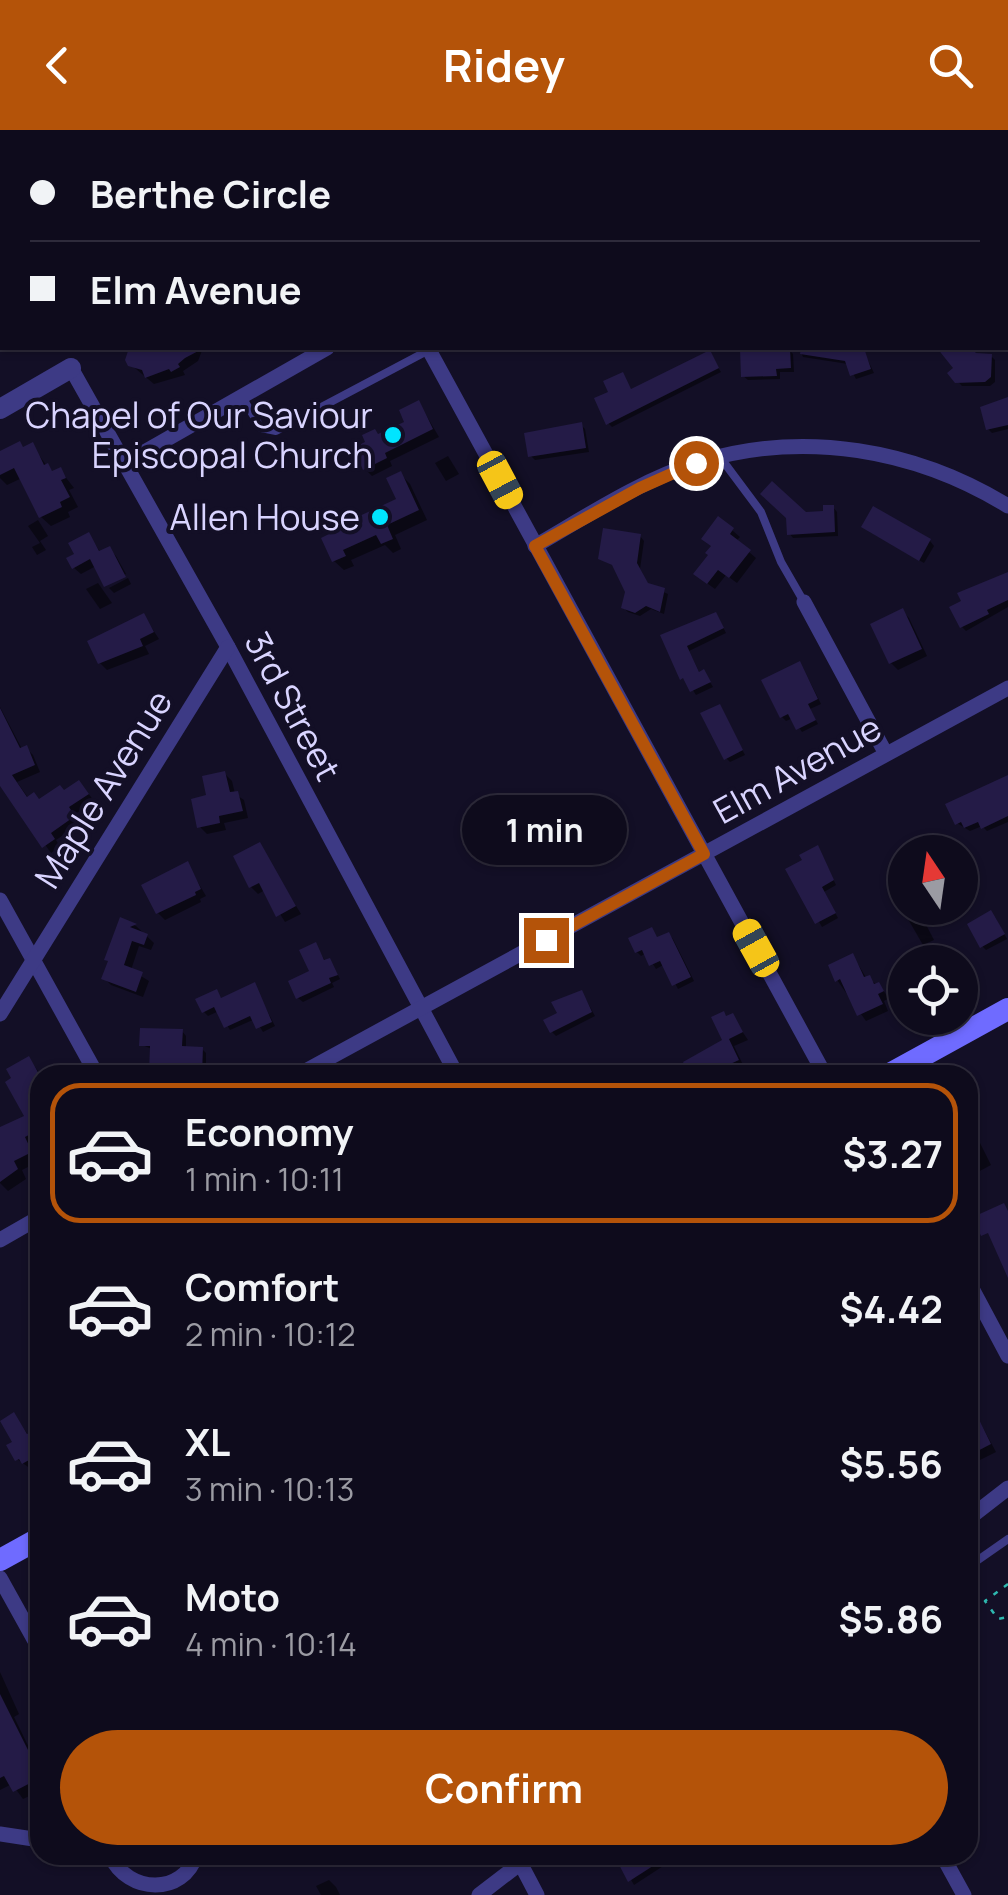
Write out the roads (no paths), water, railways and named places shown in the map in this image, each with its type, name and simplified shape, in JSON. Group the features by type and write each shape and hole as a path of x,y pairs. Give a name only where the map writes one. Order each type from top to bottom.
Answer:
{"main road":[{"path":"906,1065 1008,1009"},
{"path":"0,1560 30,1544"}],"street":[{"path":"125,464 323,350"},
{"path":"429,350 819,1065"},
{"path":"0,409 72,368"},
{"name":"3rd Street","path":"72,368 228,647 452,1065"},
{"path":"535,546 668,474 720,457 788,447 874,452 926,465 1008,506"},
{"path":"804,602 886,754"},
{"name":"Maple Avenue","path":"0,1014 228,647"},
{"name":"Elm Avenue","path":"316,1065 1008,688"},
{"path":"0,900 91,1065"},
{"path":"0,1240 30,1223"},
{"path":"978,1300 1008,1356"},
{"path":"978,1511 1008,1488"},
{"path":"0,1578 30,1632"},
{"path":"0,1834 30,1838"},
{"path":"115,1865 138,1886 171,1892 192,1865"},
{"path":"480,1895 514,1865"},
{"path":"525,1865 537,1895"},
{"path":"948,1865 964,1895"}],"lane":[{"path":"242,396 261,428 276,431 426,350"},
{"path":"720,457 761,512 781,562 804,602"},
{"path":"978,1560 1008,1539"}],"place":[{"name":"Chapel of Our Saviour Episcopal Church","path":"393,435"},
{"name":"Allen House","path":"380,517"}]}
